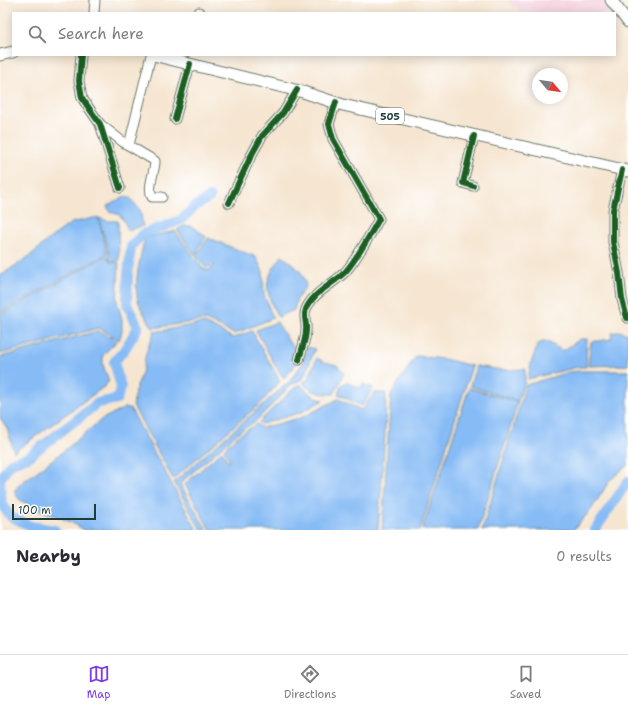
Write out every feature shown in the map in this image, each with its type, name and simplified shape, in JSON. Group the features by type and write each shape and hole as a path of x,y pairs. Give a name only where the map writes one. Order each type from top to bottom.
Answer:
{"main road":[{"path":"611,0 628,22"},
{"path":"0,55 12,52"},
{"name":"505","path":"159,56 187,60 336,102 474,136 625,170"}],"street":[{"path":"94,12 95,0"},
{"path":"81,56 79,81 82,98 100,124 120,188"},
{"path":"129,145 152,56"},
{"path":"175,119 187,60"},
{"path":"229,203 262,136 283,113 297,90"},
{"path":"299,360 306,330 304,315 306,308 312,299 326,286 346,271 365,244 379,219 332,139 329,124 336,102"},
{"path":"100,124 129,145 155,161 155,169 150,193 152,197 162,197"},
{"path":"473,186 463,183 474,136"},
{"path":"625,170 613,210 613,242 622,299 627,318"}],"shaded area":[{"path":"508,0 605,0 614,12 520,12 516,6 513,7"}],"water":[{"path":"123,197 130,198 140,210 143,226 128,230 120,215 110,212 107,206"},
{"path":"98,217 107,254 0,313 0,276 31,255 71,223"},
{"path":"99,218 108,221 118,221 119,261 110,261"},
{"path":"184,226 191,226 206,236 195,255 177,230"},
{"path":"175,231 203,269 209,270 215,265 213,264 205,267 196,256 208,238 256,257 263,272 264,295 273,318 234,334 206,320 153,328 142,310 137,297 136,289 141,253 145,238"},
{"path":"106,256 110,262 119,263 117,301 122,319 122,332 119,340 99,328 0,354 0,315"},
{"path":"282,256 294,265 300,272 306,286 297,299 294,310 278,317 270,299 267,285 272,271"},
{"path":"277,322 289,342 298,352 296,363 284,378 276,367 256,330"},
{"path":"205,323 233,338 252,331 280,381 262,402 173,479 133,406 135,391 154,332"},
{"path":"98,331 117,341 103,355 103,365 109,381 105,386 14,452 7,428 0,418 0,357"},
{"path":"619,331 628,334 628,365 588,366 591,342 611,339 612,333"},
{"path":"580,339 587,339 586,367 578,367 528,379 531,363 538,344 546,341 563,351"},
{"path":"308,347 315,349 303,379 292,384 256,421 240,431 180,484 207,530 201,530 174,482 289,382 302,364"},
{"path":"416,356 444,359 472,366 420,530 382,530 391,394"},
{"path":"317,358 324,362 337,365 344,373 334,394 317,392 310,389 303,383 308,379"},
{"path":"476,366 502,370 525,369 525,382 518,401 470,386"},
{"path":"628,371 628,465 610,480 591,510 573,530 482,530 526,385 569,372"},
{"path":"346,382 360,388 363,384 373,388 362,406 338,394 341,385"},
{"path":"300,384 310,394 323,400 302,412 262,424 259,422 293,389"},
{"path":"469,388 518,402 478,530 422,530"},
{"path":"374,393 386,393 385,434 378,530 210,530 185,484 222,451 228,462 230,461 224,449 239,435 257,424 262,428 303,417 338,399 362,410"},
{"path":"125,408 130,408 197,530 84,530 68,521 26,503 19,499 14,491 20,484 60,454 102,419"}],"waterway":[{"path":"55,530 31,526 11,517 2,505 0,479 11,463 28,457 98,403 117,399 121,387 114,362 125,349 138,327 127,304 131,246 143,234 181,220 194,207 210,197"},
{"path":"595,530 628,481"}],"cycle path":[{"path":"81,56 79,81 82,98 100,124 120,188"},
{"path":"175,119 190,64"},
{"path":"229,203 262,136 283,113 297,90"},
{"path":"299,360 306,334 305,312 309,303 314,297 346,271 359,253 379,219 333,139 329,124 336,102"},
{"path":"473,186 463,183 474,136"},
{"path":"622,170 613,210 613,242 622,299 627,318"}]}
